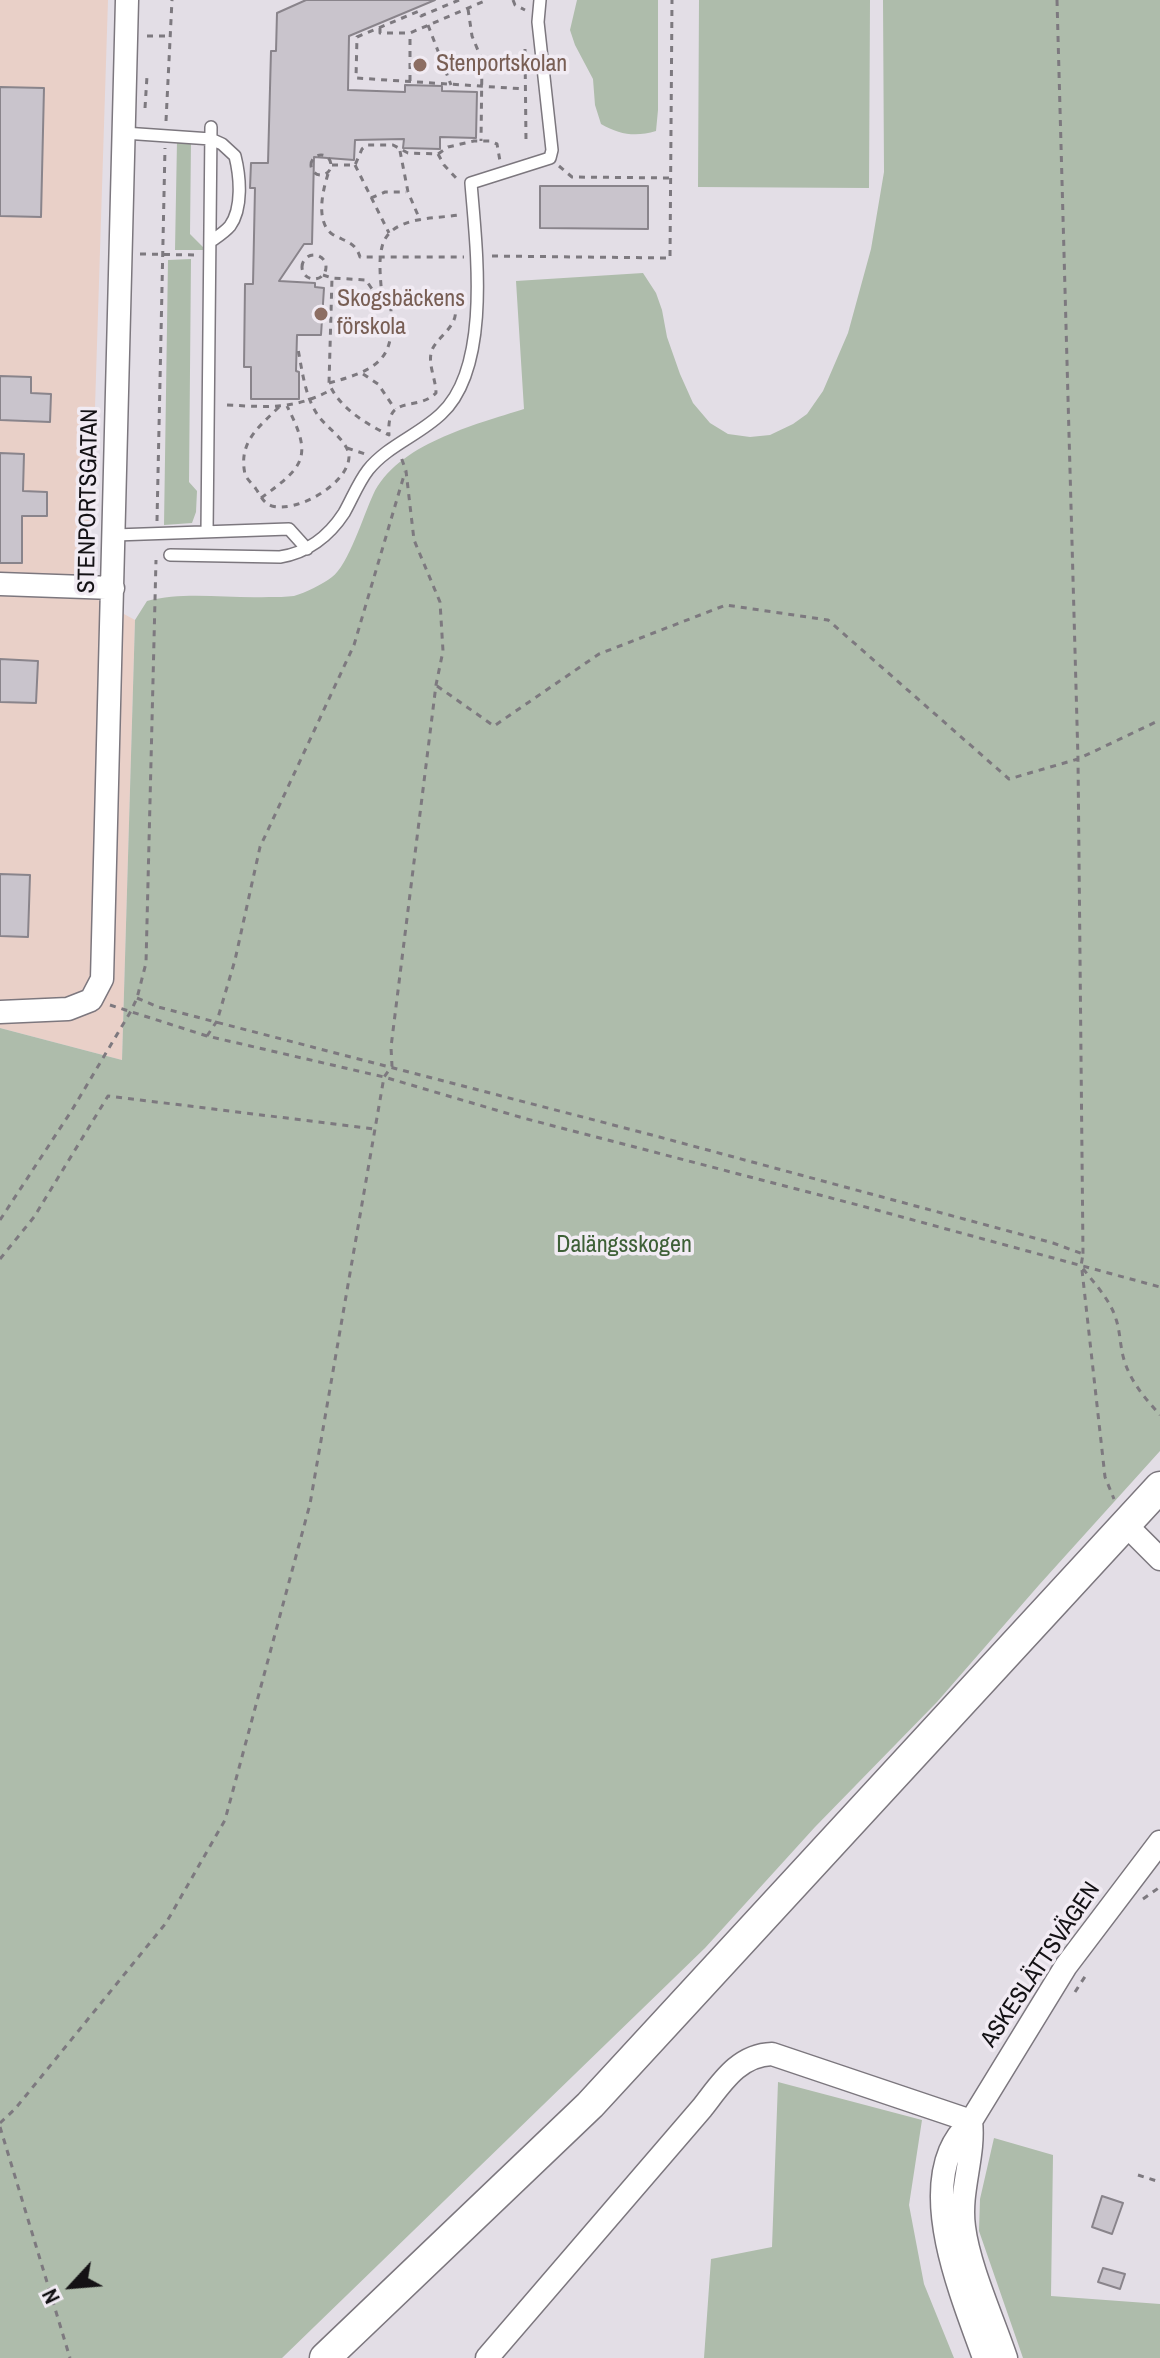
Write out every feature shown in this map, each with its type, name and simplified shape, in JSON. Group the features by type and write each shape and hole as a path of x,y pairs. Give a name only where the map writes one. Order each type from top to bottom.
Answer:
{"main road":[{"path":"325,2358 590,2105 1160,1487"}],"street":[{"name":"STENPORTSGATAN","path":"91,1000 102,979 127,0"},
{"path":"0,584 113,588"},
{"path":"0,1012 68,1009 91,1000"},
{"path":"1125,1524 1160,1559"},
{"name":"ASKESLÄTTSVÄGEN","path":"984,2358 948,2248 943,2218 943,2180 948,2154 1066,1966 1160,1842"},
{"path":"487,2358 726,2077 758,2055 772,2054 971,2121"},
{"name":"ASKESLÄTTSVÄGEN","path":"971,2121 973,2142 964,2188 964,2226 973,2264 1006,2358"}],"lane":[{"path":"170,555 280,557 307,549 331,530 368,469 440,415 457,397 469,367 477,299 471,183 550,158 552,150 538,22 540,0"},
{"path":"124,133 165,136 211,133 235,156 239,189 237,209 231,224 210,242"},
{"path":"207,532 211,133"},
{"path":"115,535 289,529 307,549"}],"path":[{"path":"0,1220 72,1110 131,1011 146,963 165,136 172,0"},
{"path":"459,0 421,16 419,11 357,37 356,78 525,89"},
{"path":"380,28 380,33 410,33 487,0"},
{"path":"513,0 527,13"},
{"path":"332,165 324,187 322,212 328,231 352,243 360,257 670,258 672,0"},
{"path":"1057,0 1078,759 1081,1266 1105,1477 1125,1524"},
{"path":"468,9 472,36 482,60 481,141"},
{"path":"428,25 451,86"},
{"path":"410,33 410,81"},
{"path":"147,36 170,36"},
{"path":"525,48 526,141"},
{"path":"389,233 355,165 367,145 393,145 400,151 438,154 461,144 481,141 497,144 502,175"},
{"path":"400,151 408,192 420,220"},
{"path":"438,154 454,178 471,183"},
{"path":"328,174 321,176 315,173 311,167 312,160 324,155 332,165"},
{"path":"550,158 572,177 672,178"},
{"path":"332,165 355,165"},
{"path":"371,198 385,192 408,192"},
{"path":"382,298 382,246 389,233 420,220 473,211"},
{"path":"120,254 210,255"},
{"path":"323,275 326,268 322,257 310,255 304,260 302,268 305,275 312,279 323,275 366,280 382,298 390,300 437,292 451,299 456,313 442,338 434,345 430,357 436,393 426,400 395,409 388,421 389,435 355,415 331,390 332,278"},
{"path":"329,383 363,374 383,356 391,344 390,300"},
{"path":"279,407 246,443 245,475 261,498 276,507 300,504 332,485 348,463 347,448 316,413 298,349"},
{"path":"363,374 378,384 395,409"},
{"path":"227,405 287,406 311,400 331,390"},
{"path":"261,498 289,478 300,461 301,435 287,406"},
{"path":"70,2358 0,2125 166,1923 225,1820 310,1504 384,1077 392,1066 391,1047 436,685 443,651 440,602 414,540 406,471 396,446"},
{"path":"207,1036 217,1021 235,960 260,847 354,645 406,471"},
{"path":"436,685 494,726 599,654 726,605 828,620 1009,779 1078,759 1160,720"},
{"path":"137,998 158,1007 392,1066 1053,1243 1083,1254"},
{"path":"91,1000 207,1036 384,1077 523,1118 1160,1287"},
{"path":"0,1259 34,1217 108,1096 375,1129"},
{"path":"1081,1266 1103,1295 1116,1320 1128,1371 1140,1393 1160,1415"},
{"path":"1140,1900 1160,1887"},
{"path":"1074,1994 1091,1968"},
{"path":"1138,2175 1160,2182"}],"shaded area":[{"path":"0,0 108,0 89,595 135,620 122,1060 0,1028"}],"green space":[{"path":"577,0 658,0 656,131 628,134 601,124 595,105 593,79 570,30"},
{"path":"699,0 870,0 869,188 698,187"},
{"name":"Dalängsskogen","path":"883,0 1160,0 1160,1451 937,1702 815,1827 705,1948 282,2358 0,2358 0,1028 122,1060 135,620 147,601 162,598 291,596 319,585 332,577 344,562 373,495 384,477 400,462 439,439 524,409 516,281 643,273 656,293 680,374 693,403 710,423 728,434 750,437 770,435 807,414 823,391 848,333 871,249 884,172"},
{"path":"177,141 191,142 190,234 204,250 175,250"},
{"path":"191,259 189,482 197,491 196,512 192,523 164,525 168,260"},
{"path":"778,2082 922,2120 909,2205 924,2284 954,2358 704,2358 711,2259 772,2247"},
{"path":"994,2138 1053,2155 1051,2296 1160,2304 1160,2358 1023,2358 979,2231 980,2199"}],"building":[{"path":"306,0 435,0 349,36 348,90 405,92 405,85 442,86 442,91 477,92 476,138 440,137 440,149 403,148 404,139 355,140 354,160 314,157 312,244 304,244 279,281 315,283 315,287 324,288 321,335 297,335 299,399 251,399 251,367 244,367 245,284 253,284 255,188 250,188 251,163 268,163 271,51 276,51 277,13"},
{"path":"0,87 44,88 41,217 0,216"},
{"path":"540,186 648,186 648,229 540,228"},
{"path":"0,376 31,377 31,393 51,394 50,422 0,420"},
{"path":"0,453 24,454 23,491 47,492 47,516 22,516 22,563 0,563"},
{"path":"0,659 38,661 36,703 0,702"},
{"path":"0,874 30,875 28,937 0,936"},
{"path":"1102,2196 1123,2203 1112,2234 1092,2227"},
{"path":"1103,2268 1125,2274 1120,2289 1098,2282"}],"place":[{"name":"Stenportskolan","path":"420,65"},
{"name":"Skogsbäckens förskola","path":"321,314"}]}
